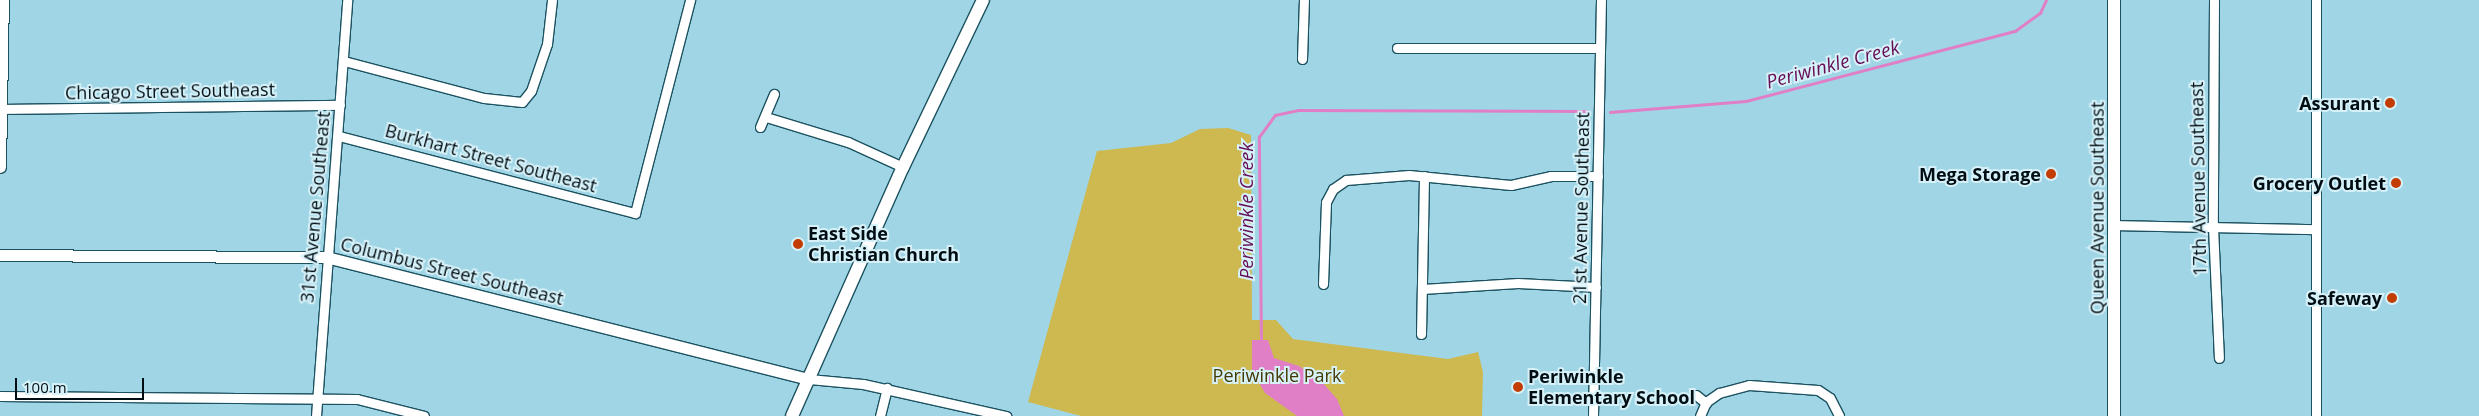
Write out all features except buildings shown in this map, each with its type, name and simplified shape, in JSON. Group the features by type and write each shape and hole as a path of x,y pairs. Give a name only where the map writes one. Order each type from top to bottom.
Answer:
{"main road":[{"path":"0,167 3,0"},
{"path":"792,416 902,167 983,0"},
{"name":"Queen Avenue Southeast","path":"2114,0 2116,224 2114,416"}],"street":[{"name":"31st Avenue Southeast","path":"316,416 326,257 339,136 347,0"},
{"path":"344,60 497,101 522,102 531,91 547,44 552,0"},
{"name":"Burkhart Street Southeast","path":"339,136 635,213 690,0"},
{"path":"1302,59 1304,0"},
{"name":"21st Avenue Southeast","path":"1593,416 1601,0"},
{"name":"17th Avenue Southeast","path":"2214,0 2213,227 2219,358"},
{"path":"2316,0 2313,229 2316,416"},
{"path":"1397,48 1600,48"},
{"path":"760,127 766,117 774,94"},
{"name":"Chicago Street Southeast","path":"0,109 340,105"},
{"path":"766,117 848,142 902,167"},
{"path":"1323,284 1326,202 1333,189 1361,177 1424,176 1511,185 1552,176 1598,176"},
{"path":"1421,334 1424,176"},
{"path":"2116,224 2313,229"},
{"name":"Columbus Street Southeast","path":"0,255 326,257 809,379 887,388 1006,416"},
{"path":"1422,290 1518,283 1596,288"},
{"path":"1700,416 1706,403 1719,393 1748,385 1800,386 1830,398 1839,416"},
{"path":"880,416 887,388"},
{"path":"1830,398 1838,391"},
{"path":"1696,395 1706,403"},
{"path":"0,396 357,398 424,416"}],"green space":[{"name":"Periwinkle Park","path":"1228,128 1251,135 1252,320 1276,320 1293,339 1448,359 1478,352 1483,372 1482,416 1081,416 1028,402 1097,151 1171,143 1200,129"}],"shaded area":[{"path":"1252,340 1268,340 1274,358 1299,366 1321,381 1337,399 1344,416 1297,416 1265,393 1252,371"}],"waterway":[{"name":"Periwinkle Creek","path":"1610,112 1746,101 2015,31 2040,13 2046,0"},
{"name":"Periwinkle Creek","path":"1261,343 1259,137 1275,115 1298,110 1587,111"}],"place":[{"name":"Assurant","path":"2390,103"},
{"name":"Mega Storage","path":"2051,174"},
{"name":"Grocery Outlet","path":"2396,183"},
{"name":"East Side Christian Church","path":"798,244"},
{"name":"Safeway","path":"2392,298"},
{"name":"Periwinkle Elementary School","path":"1518,387"}]}
